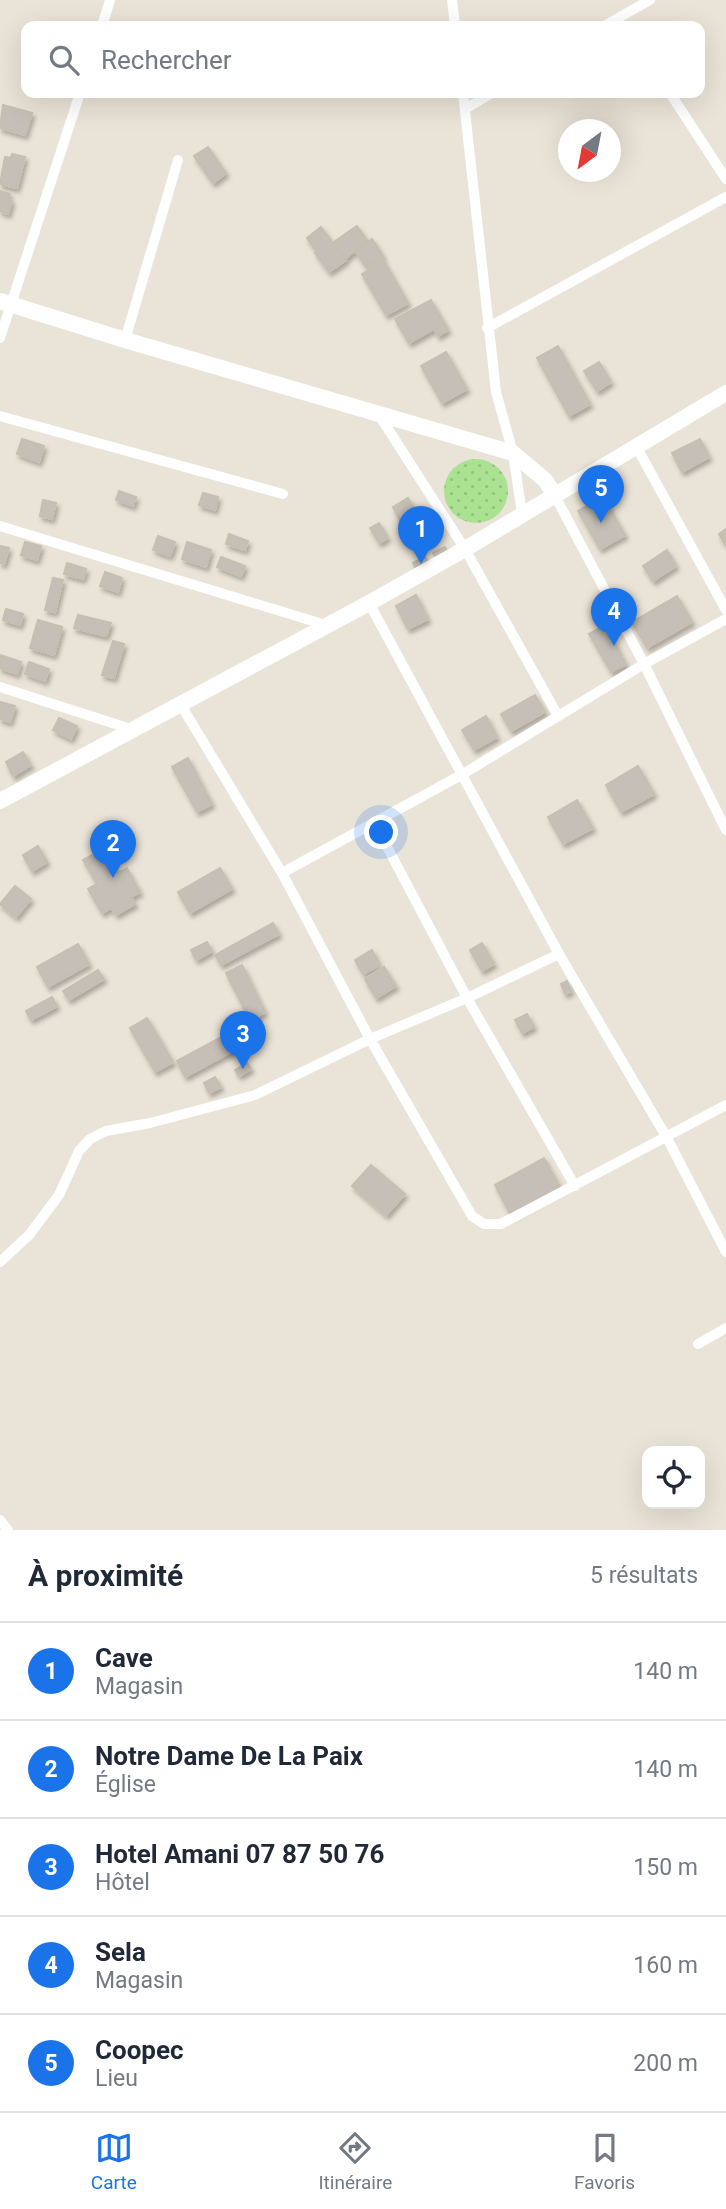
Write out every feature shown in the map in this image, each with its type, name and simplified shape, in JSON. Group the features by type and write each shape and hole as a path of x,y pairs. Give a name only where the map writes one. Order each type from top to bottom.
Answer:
{"street":[{"path":"104,21 110,0"},
{"path":"452,0 454,21"},
{"path":"624,21 650,0"},
{"path":"0,338 5,302 78,98"},
{"path":"464,98 487,328 496,392 513,453 522,514"},
{"path":"465,109 484,98"},
{"path":"673,98 726,179"},
{"path":"125,340 178,160"},
{"path":"487,328 726,197"},
{"path":"5,302 125,340 513,453 545,480 554,494 726,830"},
{"path":"0,800 369,603 465,549 726,393"},
{"path":"379,415 465,549 558,716"},
{"path":"0,416 283,494"},
{"path":"636,446 726,610"},
{"path":"0,526 326,625"},
{"path":"369,603 559,954 667,1138 726,1252"},
{"path":"282,873 463,774 643,664 726,619"},
{"path":"0,687 131,729"},
{"path":"181,705 282,873 370,1039 472,1216 484,1224 501,1224 726,1105"},
{"path":"375,824 467,998 575,1186"},
{"path":"0,1262 29,1235 59,1195 79,1151 90,1139 106,1131 150,1123 255,1095 370,1039 467,998 559,954"},
{"path":"698,1344 726,1328"},
{"path":"0,1520 8,1530"}],"green space":[{"path":"470,459 482,459 499,468 506,479 506,503 499,514 482,523 470,523 458,518 449,509 444,497 444,485 449,473 458,464"}],"building":[{"path":"3,105 32,113 25,135 0,128"},
{"path":"208,147 226,173 213,183 194,156"},
{"path":"12,154 25,157 17,188 0,184 5,157 11,158"},
{"path":"0,191 10,194 8,200 12,201 8,214 0,211"},
{"path":"357,226 367,240 346,258 334,242"},
{"path":"321,227 346,260 329,272 307,238"},
{"path":"372,239 383,256 366,267 355,250"},
{"path":"382,258 408,303 386,315 362,274 369,270 367,267"},
{"path":"431,300 448,330 438,336 434,329 409,343 395,319"},
{"path":"558,346 590,404 569,416 537,358"},
{"path":"446,352 467,389 442,403 421,366"},
{"path":"599,362 611,382 597,391 584,371"},
{"path":"22,439 44,446 39,462 17,454"},
{"path":"700,439 709,457 682,472 672,453"},
{"path":"119,491 136,497 133,506 116,500"},
{"path":"203,493 218,497 215,510 199,505"},
{"path":"603,497 625,535 600,549 578,511"},
{"path":"408,498 430,537 414,546 393,507"},
{"path":"43,500 56,503 52,519 40,516"},
{"path":"379,523 388,538 379,543 370,528"},
{"path":"726,529 726,542 724,543 719,534"},
{"path":"229,534 248,541 245,550 226,544"},
{"path":"158,536 175,542 170,556 153,550"},
{"path":"25,542 41,546 37,560 21,555"},
{"path":"187,542 211,550 206,567 182,559"},
{"path":"0,546 9,548 4,564 0,563"},
{"path":"445,547 449,554 437,560 433,553"},
{"path":"667,550 676,566 653,581 643,566"},
{"path":"221,557 245,566 241,576 217,567"},
{"path":"425,557 429,564 417,571 413,563"},
{"path":"67,563 86,569 83,579 64,574"},
{"path":"105,572 122,578 118,592 100,586"},
{"path":"53,578 63,580 55,612 45,610"},
{"path":"416,595 428,619 408,629 396,606"},
{"path":"677,596 692,622 647,648 632,622"},
{"path":"6,609 23,614 20,625 3,620"},
{"path":"78,615 111,623 106,636 74,628"},
{"path":"38,620 62,627 54,655 30,648"},
{"path":"605,625 626,664 611,672 589,634"},
{"path":"113,641 124,644 114,678 102,675"},
{"path":"0,655 21,662 17,674 0,668"},
{"path":"29,662 49,669 45,681 25,674"},
{"path":"535,695 545,712 511,731 501,714"},
{"path":"0,702 15,706 10,722 0,719"},
{"path":"486,716 497,737 474,750 462,730"},
{"path":"59,718 77,726 71,739 53,730"},
{"path":"23,752 31,765 13,776 6,762"},
{"path":"188,758 212,804 197,812 172,767"},
{"path":"638,766 654,794 621,812 606,785"},
{"path":"577,800 593,828 563,844 548,817"},
{"path":"38,846 47,862 32,871 23,855"},
{"path":"104,849 118,873 127,868 140,892 131,897 135,904 116,915 111,908 102,913 88,889 97,884 83,860"},
{"path":"220,868 232,889 190,913 178,892"},
{"path":"15,886 31,899 16,917 0,904"},
{"path":"273,923 279,934 221,965 215,955"},
{"path":"207,942 212,951 196,960 191,950"},
{"path":"482,943 494,964 482,971 470,950"},
{"path":"78,944 89,964 48,987 37,967"},
{"path":"372,950 380,965 363,974 355,960"},
{"path":"242,965 265,1012 250,1020 226,973"},
{"path":"384,967 396,986 376,998 365,979"},
{"path":"98,970 104,979 69,1000 63,991"},
{"path":"567,981 571,991 565,994 561,984"},
{"path":"52,997 57,1006 31,1020 26,1011"},
{"path":"527,1014 534,1027 522,1033 515,1020"},
{"path":"147,1018 173,1062 155,1072 130,1028"},
{"path":"249,1022 257,1038 185,1077 177,1061"},
{"path":"247,1063 251,1069 239,1076 235,1070"},
{"path":"215,1077 221,1087 209,1093 204,1083"},
{"path":"544,1158 560,1187 511,1215 495,1185"},
{"path":"371,1165 405,1194 386,1215 352,1186"}],"place":[{"name":"Coopec","path":"601,523"},
{"name":"Cave","path":"421,564"},
{"name":"Sela","path":"614,646"},
{"name":"Notre Dame De La Paix","path":"113,878"},
{"name":"Hotel Amani 07 87 50 76","path":"243,1069"}]}
